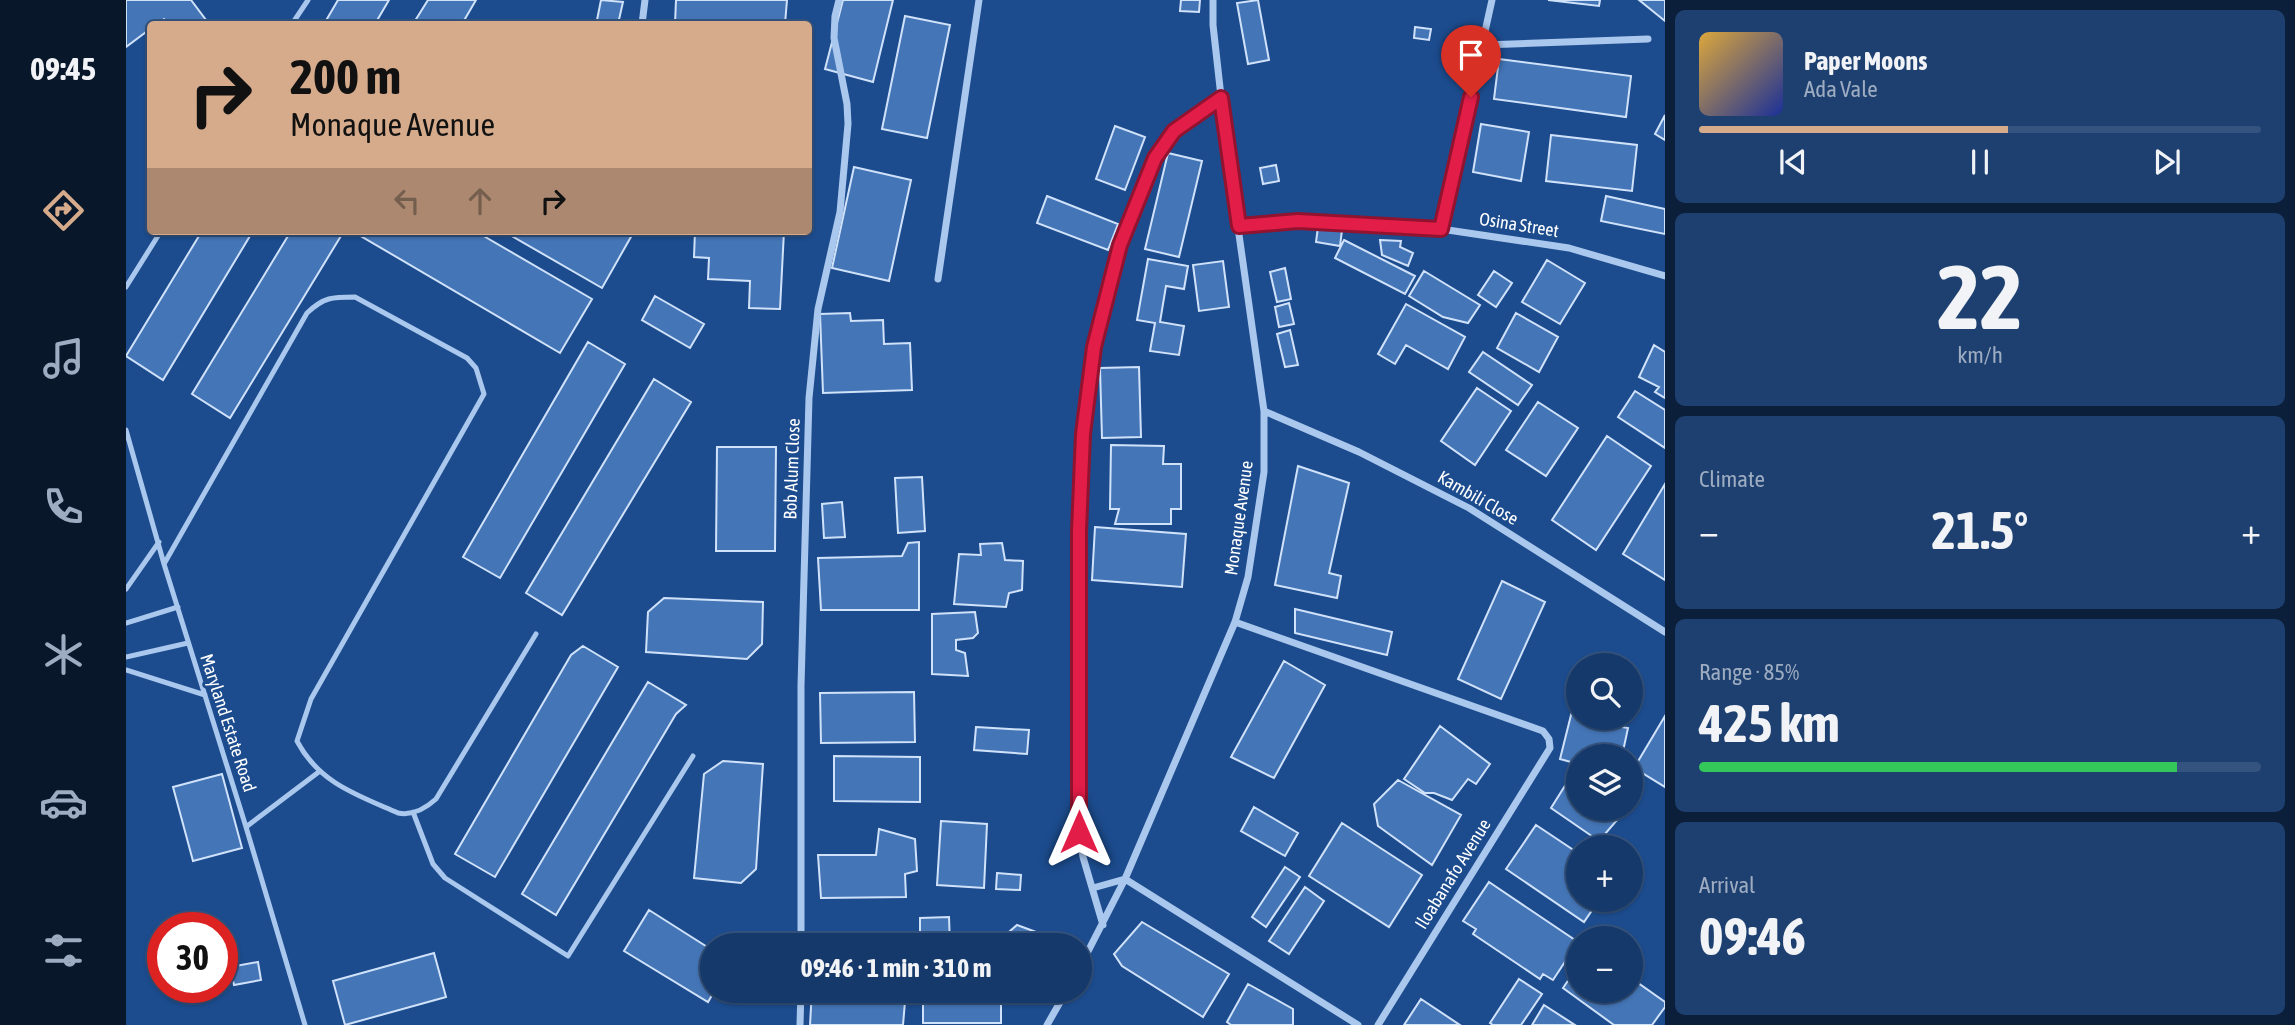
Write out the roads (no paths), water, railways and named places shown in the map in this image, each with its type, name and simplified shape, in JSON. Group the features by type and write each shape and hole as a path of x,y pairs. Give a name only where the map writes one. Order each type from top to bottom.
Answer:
{"street":[{"path":"642,21 645,0"},
{"name":"Bob Alum Close","path":"801,933 801,686 809,398 818,309 840,212 848,124 847,104 834,38 839,0"},
{"path":"938,279 979,0"},
{"name":"Monaque Avenue","path":"1092,945 1125,879 1234,622 1248,577 1264,472 1264,411 1221,98 1213,0"},
{"path":"1441,229 1492,0"},
{"path":"1483,45 1648,39"},
{"path":"1103,925 1083,857 1079,832 1079,531 1083,434 1094,347 1120,245 1155,158 1174,131 1221,98"},
{"name":"Osina Street","path":"1239,226 1298,221 1441,229 1569,248 1665,276"},
{"name":"Kambili Close","path":"1264,411 1359,452 1469,508 1665,632"},
{"name":"Iloabanafo Avenue","path":"1234,622 1544,731 1549,739 1550,748 1378,1025"},
{"path":"1093,888 1125,879 1358,1025"},
{"path":"800,1025 801,1003"},
{"path":"1047,1025 1060,1003"}],"lane":[{"path":"294,21 307,0"},
{"path":"126,287 158,235"},
{"path":"164,564 307,313 320,301 334,297 355,297 467,358 477,368 484,394 311,699 298,741 307,759 349,792 386,808 398,813 425,809 436,799 536,634"},
{"name":"Maryland Estate Road","path":"126,430 164,564 305,1025"},
{"path":"126,589 159,542"},
{"path":"126,623 178,607"},
{"path":"126,657 188,643"},
{"path":"126,670 205,695"},
{"path":"413,812 433,864 445,878 568,956 693,756"},
{"path":"246,827 320,771"}]}
